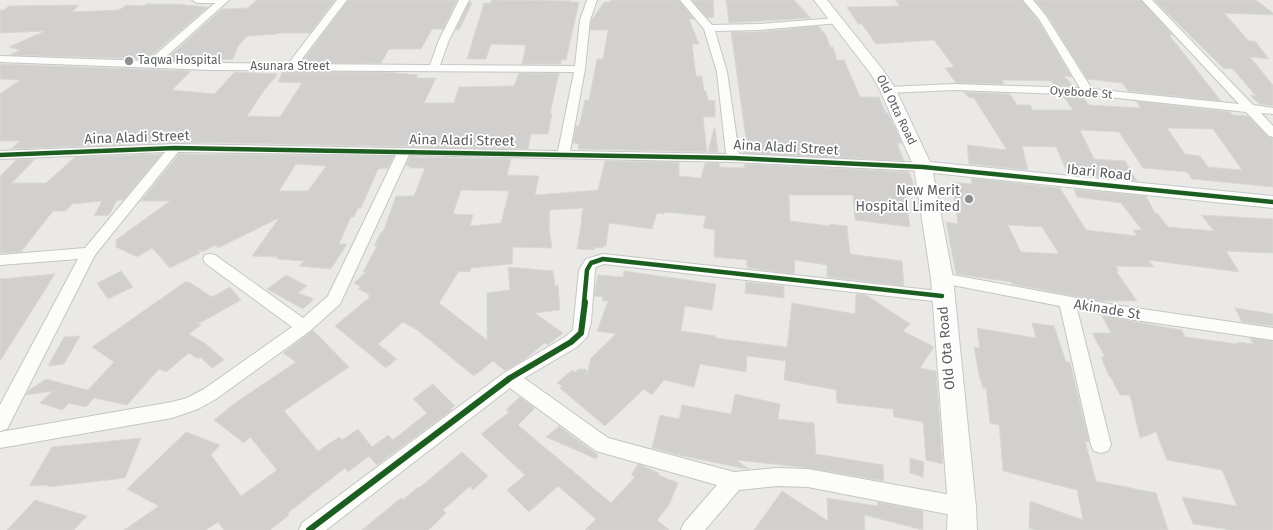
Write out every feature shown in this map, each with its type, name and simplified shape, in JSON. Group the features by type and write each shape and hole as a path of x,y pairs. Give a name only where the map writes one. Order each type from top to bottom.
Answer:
{"street":[{"path":"196,0 224,1"},
{"path":"292,67 342,0"},
{"path":"434,68 444,40 464,0"},
{"path":"563,155 580,69 585,20 592,0"},
{"path":"685,0 709,28 722,72 733,158"},
{"name":"Old Otta Road","path":"820,0 867,58 888,90 923,167"},
{"path":"1028,0 1043,18 1088,92"},
{"path":"1147,0 1273,133"},
{"path":"151,64 224,1"},
{"path":"709,28 759,27 836,21"},
{"name":"Asunara Street","path":"0,59 212,67 580,69"},
{"name":"Oyebode St","path":"888,90 954,87 1088,92 1273,111"},
{"path":"0,424 89,253 175,148"},
{"name":"Aina Aladi Street","path":"0,155 175,148 733,158 923,167"},
{"path":"0,440 172,410 192,404 210,394 304,327 334,300 404,152"},
{"name":"Ibari Road","path":"923,167 1273,202"},
{"name":"Old Ota Road","path":"923,167 942,287 962,519"},
{"path":"0,260 89,253"},
{"path":"210,258 304,327"},
{"name":"Akinade St","path":"510,378 571,342 581,333 587,270 591,263 603,258 942,287 1067,303 1273,334"},
{"path":"1067,303 1101,445"},
{"path":"309,530 510,378 603,445 734,481 777,477 808,478 962,519"},
{"path":"691,530 734,481"}],"building":[{"path":"257,0 335,0 310,33 278,33 247,36 238,46 233,59 164,61 222,9 248,8"},
{"path":"348,0 457,0 443,29 432,29 421,49 389,49 381,63 301,63"},
{"path":"492,0 579,2 566,60 561,60 561,64 522,64 526,45 491,44 486,59 467,59 484,3 490,3"},
{"path":"611,0 679,0 694,19 689,19 699,44 692,44 696,76 702,76 704,91 706,91 708,100 715,101 715,117 703,117 707,152 578,149 579,144 573,143 576,126 579,126 585,100 589,100 597,59 603,59 608,30 590,30 591,21 604,2 610,2"},
{"path":"692,0 713,0 714,17 707,18"},
{"path":"726,0 794,0 811,18 729,23"},
{"path":"895,0 1022,0 1038,20 1072,77 1064,76 1073,86 1055,86 1051,81 1002,80 1004,84 956,83 945,68 954,67 934,40 876,44 862,24 858,24 847,7 900,6"},
{"path":"1035,0 1141,0 1172,34 1170,36 1221,101 1128,91 1122,83 1087,79 1047,15"},
{"path":"1154,0 1256,0 1273,13 1273,15 1224,13 1249,41 1255,41 1269,59 1250,57 1273,85 1273,106 1259,104 1250,95 1256,96 1233,69 1223,68"},
{"path":"469,2 472,3 459,30 456,30"},
{"path":"146,4 175,4 208,7 147,59 10,55 20,50 9,47 45,31 0,33 0,10 4,10 9,6 79,5 72,12 119,10 126,5 144,6"},
{"path":"818,26 826,35 830,47 833,47 837,60 844,60 860,97 879,97 902,143 897,143 904,161 743,153 742,146 747,146 731,32 759,32"},
{"path":"0,64 191,71 172,90 214,94 235,72 278,74 265,89 247,116 280,117 302,83 278,82 282,72 385,72 418,75 416,78 436,78 424,103 454,103 459,87 514,86 519,73 559,73 550,114 552,114 548,134 531,134 528,149 175,142 11,149 20,141 0,141 0,94 20,80 0,79"},
{"path":"964,92 1010,94 1017,105 1030,105 1033,110 1073,110 1062,95 1082,96 1089,105 1141,108 1136,101 1230,112 1232,115 1248,116 1268,137 1273,138 1273,187 1192,179 1187,172 1143,168 1119,132 1080,130 1094,159 1125,161 1137,181 1068,174 1056,147 1022,146 1028,170 969,164 967,145 1007,150 974,98 969,98","holes":["1167,128 1213,129 1242,170 1208,167 1200,156 1185,154"]},
{"path":"714,128 718,152 708,152"},
{"path":"162,154 123,200 117,200 109,215 94,216 102,201 72,204 66,211 53,211 21,252 0,253 0,176 16,160 35,159 12,183 46,183 75,157"},
{"path":"179,154 394,156 388,168 378,169 361,208 358,208 354,217 351,217 339,244 347,244 331,269 299,266 304,261 277,259 278,257 252,256 279,218 218,248 216,245 202,252 196,248 200,253 170,268 152,248 137,257 116,247 116,240 170,201 141,201","holes":["296,164 326,166 308,191 279,191"]},
{"path":"410,157 511,159 507,175 539,176 535,195 598,190 605,161 679,162 679,176 701,178 705,163 719,163 719,167 745,168 744,164 909,172 914,186 904,185 910,227 855,220 853,195 789,195 790,221 830,226 830,224 847,226 850,254 902,261 904,286 827,277 827,265 795,260 794,274 748,268 748,265 746,265 747,260 714,257 715,230 703,228 706,216 664,212 664,214 657,213 652,229 609,223 606,246 603,246 603,248 594,247 594,250 577,249 583,208 550,210 549,227 552,248 513,247 512,264 471,268 470,272 459,271 439,303 487,340 487,293 510,290 508,267 553,271 555,286 558,285 560,310 535,313 563,333 548,345 545,343 525,359 505,371 493,361 474,376 417,330 403,322 378,344 397,359 386,368 335,326 370,297 368,296 370,295 358,289 361,287 354,283 366,272 363,272 377,246 374,246 381,232 383,232 396,196 414,196 425,168 411,168 406,165","holes":["461,190 509,191 501,223 470,226 473,215 453,214"]},
{"path":"971,178 1060,188 1086,230 1137,236 1133,230 1142,230 1121,203 1077,197 1074,189 1146,196 1155,213 1158,214 1168,227 1214,231 1201,215 1273,219 1273,253 1226,251 1239,272 1148,260 1154,267 1115,266 1119,271 1116,271 1137,301 1101,301 1012,284 1011,282 956,274 946,222 958,224 952,182 972,184","holes":["1008,225 1042,227 1059,254 1021,252"]},
{"path":"121,271 133,287 108,299 97,283"},
{"path":"624,271 716,284 712,310 685,306 681,331 716,336 716,338 787,347 792,303 855,314 856,294 866,295 910,324 903,331 934,347 920,368 936,371 943,464 926,460 923,422 894,417 893,409 837,403 836,390 784,380 786,361 747,356 746,372 700,364 694,387 664,380 652,395 644,389 605,426 560,388 562,386 557,383 572,370 575,372 579,369 586,369 587,374 591,358 616,334 597,331 608,301 602,301 603,297 594,296 595,288 598,275 623,277"},
{"path":"55,274 0,361 0,279"},
{"path":"286,275 307,286 298,293 314,299 303,309 267,289"},
{"path":"185,282 189,282 212,297 230,287 241,300 198,324 201,325 189,334 206,344 224,360 212,368 200,357 198,359 189,353 166,372 159,369 127,405 94,398 86,407 69,403 62,410 40,403 53,391 26,395 28,391 46,379 88,390 114,362 92,347"},
{"path":"746,282 784,286 784,298 745,293"},
{"path":"1235,308 1273,314 1273,326 1242,322"},
{"path":"1102,316 1182,330 1185,337 1238,344 1237,342 1253,344 1250,338 1273,341 1273,530 1231,530 1193,524 1182,497 1237,506 1222,470 1167,460 1156,432 1140,438 1130,395 1120,395 1109,376 1101,357 1105,357 1092,333 1111,333"},
{"path":"1032,323 1054,326 1066,362 1070,362 1089,442 1085,441 1096,481 1156,493 1168,530 1035,530 1029,528 1030,501 1083,520 1077,490 1003,471 999,425 990,423 986,388 983,388 979,375 974,347 980,348 977,328 1036,338"},
{"path":"313,330 349,367 284,411 318,451 339,437 342,440 358,429 372,447 388,435 393,440 427,413 413,399 433,384 455,406 451,408 452,410 377,465 369,456 348,472 345,468 288,513 289,515 270,530 224,530 218,522 206,530 124,530 159,506 127,489 186,432 220,445 211,455 241,496 277,470 250,437 244,443 214,420 235,403 296,362 283,353"},
{"path":"80,336 64,364 48,366 64,337"},
{"path":"735,394 780,404 778,419 814,423 816,454 883,465 884,481 808,468 736,460 749,469 747,469 678,455 652,448 660,415 679,419 682,405 731,414"},
{"path":"520,397 535,408 518,425 611,503 635,477 631,475 638,464 659,473 658,475 678,483 669,505 657,520 669,530 585,530 596,519 558,486 529,512 507,490 525,475 481,434 509,412 506,410"},
{"path":"559,426 598,455 596,459 546,437"},
{"path":"141,438 125,478 47,487 49,485 29,486 52,447"},
{"path":"462,452 488,476 473,490 470,486 443,510 446,513 428,530 362,530 401,498 403,500 418,487 419,488"},
{"path":"910,458 924,462 923,477 910,473"},
{"path":"782,491 828,521 827,498 877,506 878,502 923,511 923,530 864,515 865,530 754,530"},
{"path":"35,500 87,516 74,530 7,530"}],"cycle path":[{"path":"0,155 175,148 733,158 923,167 1273,202"},
{"path":"309,530 510,378 571,342 581,333 587,270 591,263 603,259 942,296"}],"place":[{"name":"Taqwa Hospital","path":"129,61"},
{"name":"New Merit Hospital Limited","path":"969,199"}]}
